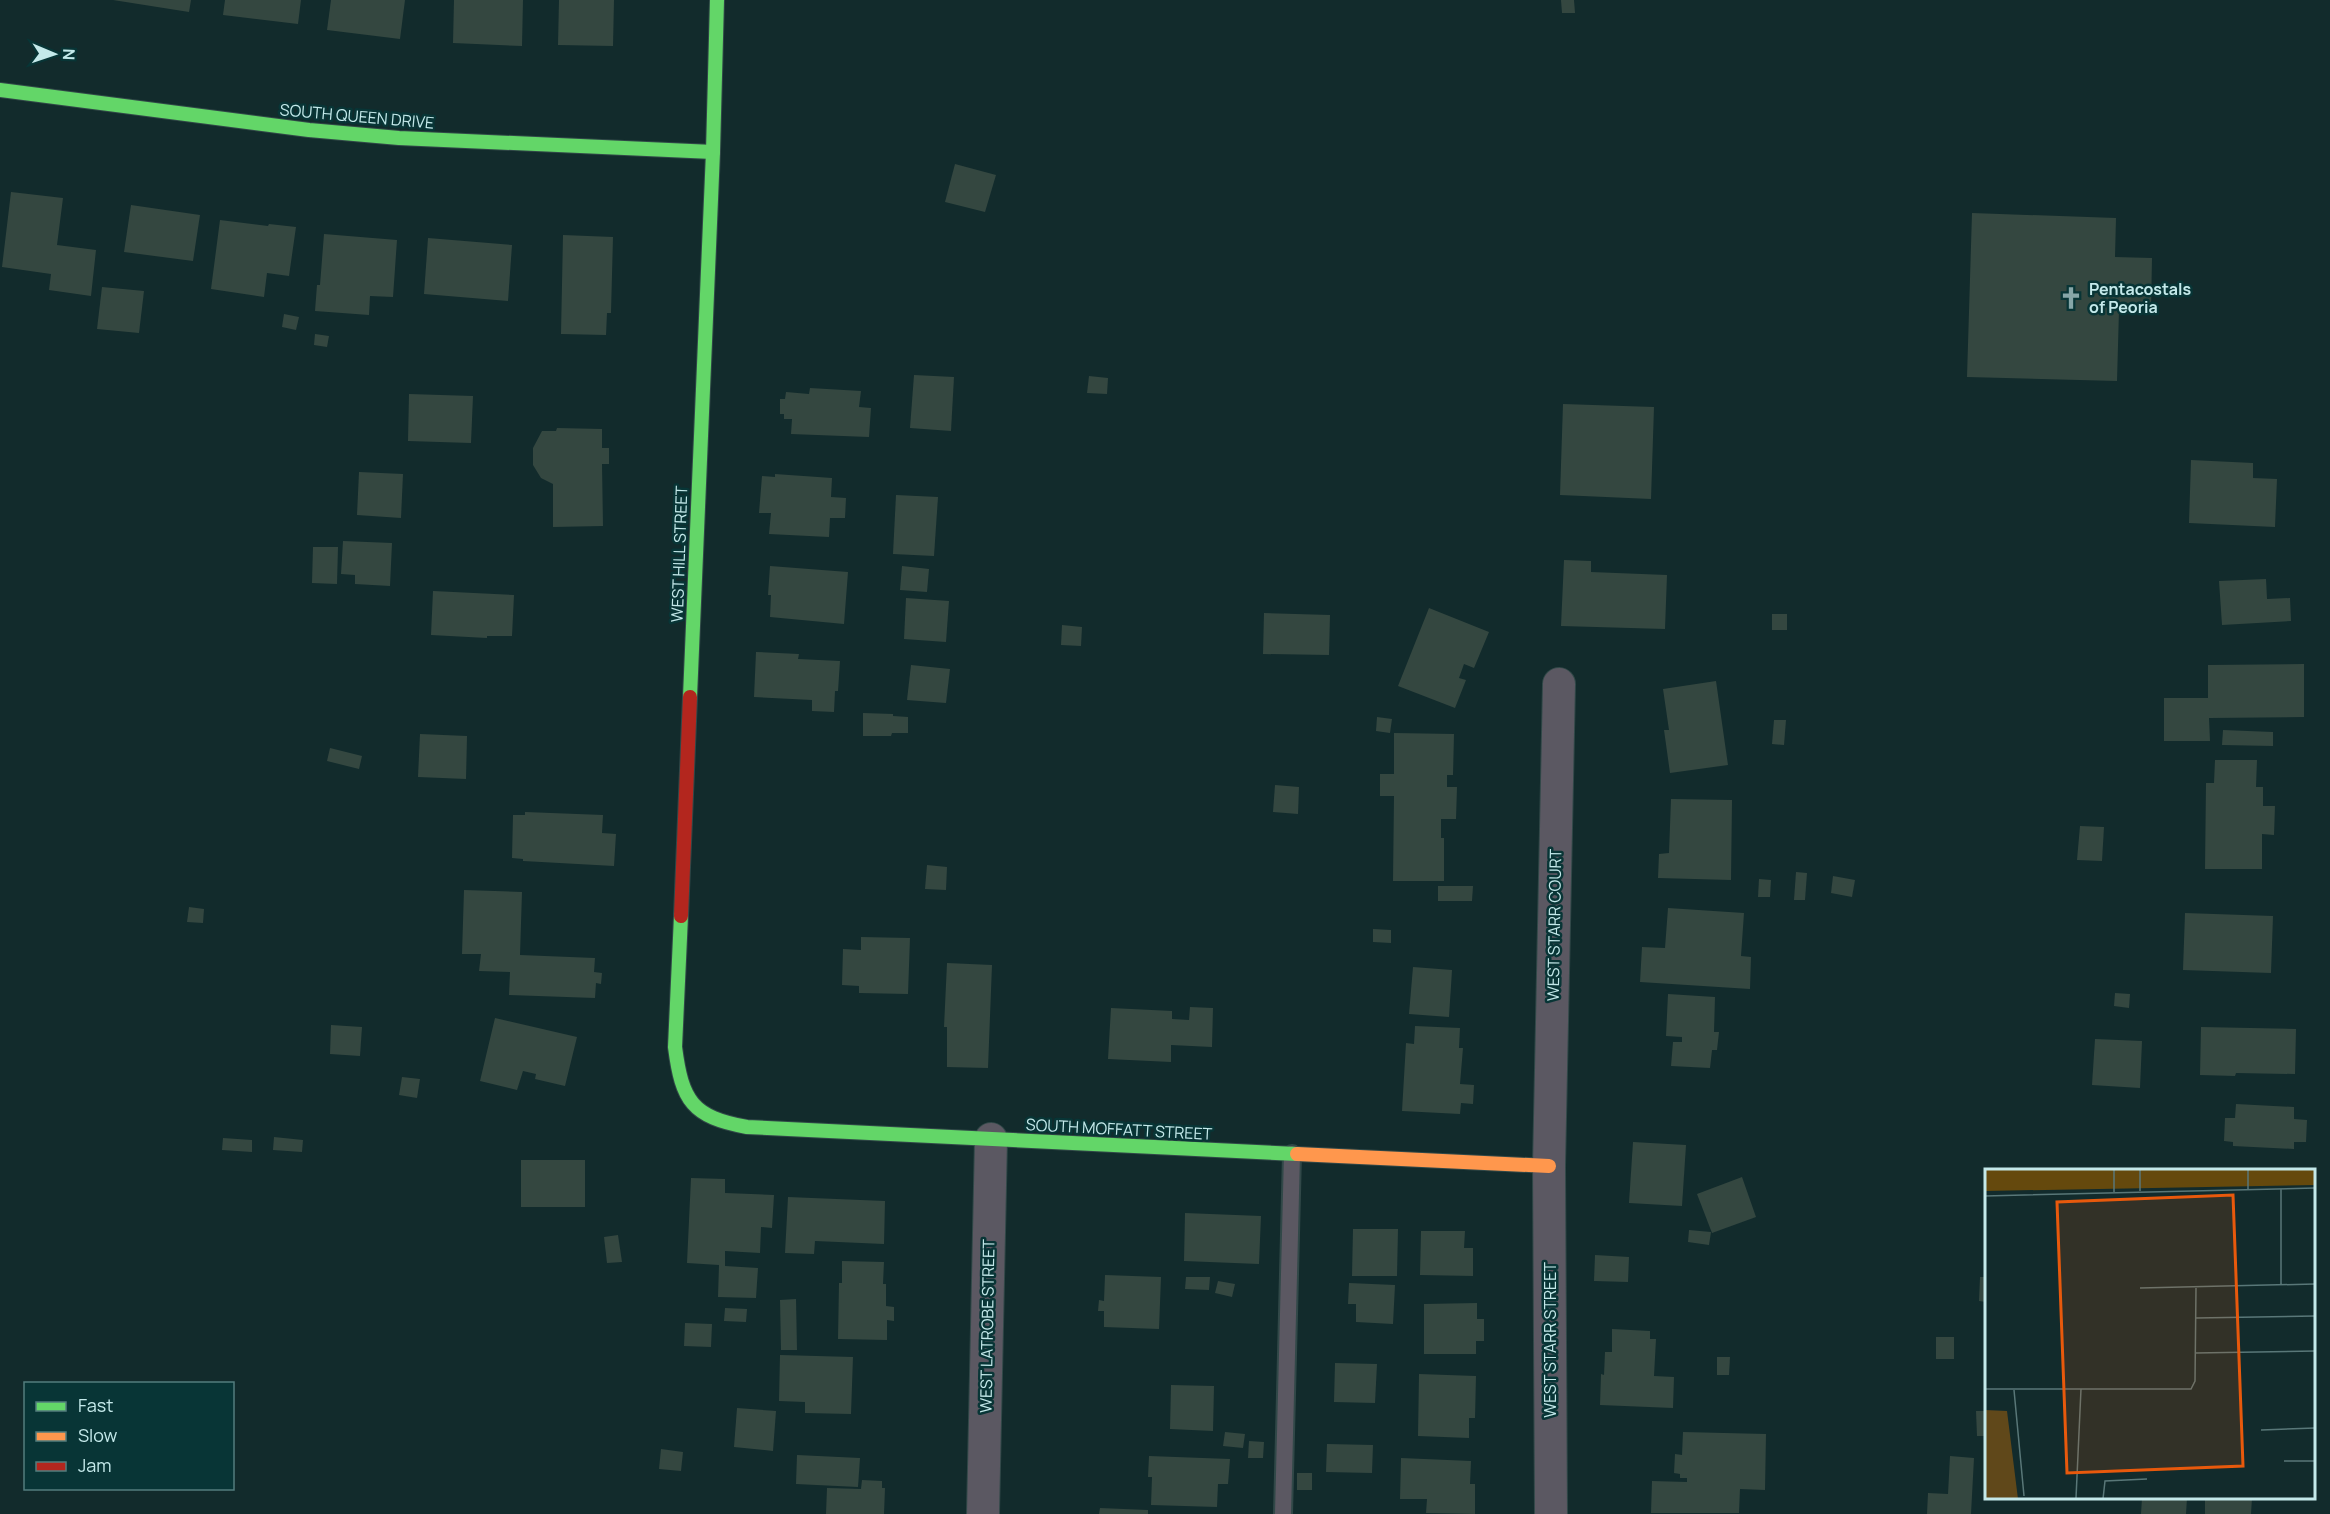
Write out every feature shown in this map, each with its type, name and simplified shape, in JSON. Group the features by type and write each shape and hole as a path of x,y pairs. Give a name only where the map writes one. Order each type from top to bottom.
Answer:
{"street":[{"name":"WEST HILL STREET","path":"693,1106 681,1081 675,1047 713,152 717,0"},
{"name":"SOUTH QUEEN DRIVE","path":"0,90 309,130 399,138 713,152"},
{"name":"WEST STARR COURT","path":"1550,1166 1559,684"},
{"name":"SOUTH MOFFATT STREET","path":"693,1106 709,1118 747,1127 1550,1166"},
{"name":"WEST LATROBE STREET","path":"983,1514 992,1139"},
{"name":"WEST STARR STREET","path":"1550,1166 1551,1514"}],"lane":[{"path":"1282,1514 1292,1154"}],"building":[{"path":"113,0 191,0 189,12"},
{"path":"225,0 301,0 298,24 223,15"},
{"path":"331,0 405,0 400,39 327,30"},
{"path":"454,0 523,0 522,46 453,43"},
{"path":"559,0 614,0 613,46 558,45"},
{"path":"1561,0 1574,0 1575,13 1562,13"},
{"path":"955,164 996,175 985,212 945,202"},
{"path":"11,192 63,198 57,245 96,250 91,296 49,290 51,274 2,267"},
{"path":"131,205 200,215 193,261 124,252"},
{"path":"1972,213 2116,218 2115,257 2152,258 2151,311 2119,310 2117,381 1967,377"},
{"path":"220,220 296,227 289,276 267,273 264,297 211,289"},
{"path":"324,234 397,240 393,297 370,296 369,315 315,311 317,285 320,285"},
{"path":"563,235 613,237 611,313 607,313 606,335 561,334"},
{"path":"428,238 512,245 508,301 424,294"},
{"path":"102,287 144,291 139,333 97,329"},
{"path":"284,314 299,317 296,330 282,327"},
{"path":"315,334 329,336 327,347 314,345"},
{"path":"914,375 954,377 951,431 910,428"},
{"path":"1089,376 1108,378 1107,394 1087,393"},
{"path":"810,388 861,391 859,407 871,408 869,437 791,434 792,419 784,419 784,414 780,414 780,399 785,399 786,392 809,394"},
{"path":"409,394 473,396 471,443 408,441"},
{"path":"1563,404 1654,407 1651,499 1560,495"},
{"path":"557,428 602,429 602,448 609,448 609,464 602,464 603,526 553,527 553,484 541,478 533,465 533,448 542,431 556,431"},
{"path":"2191,460 2253,463 2253,478 2277,479 2275,527 2189,523"},
{"path":"359,472 403,474 401,518 357,515"},
{"path":"775,474 832,478 831,497 846,498 845,518 830,518 829,537 769,534 771,513 759,513 762,476 775,477"},
{"path":"896,495 938,497 934,556 893,554"},
{"path":"343,541 392,543 390,586 355,584 355,575 341,574"},
{"path":"313,547 338,547 337,584 312,583"},
{"path":"1564,560 1591,561 1591,572 1667,575 1665,629 1561,626"},
{"path":"770,566 848,572 844,624 770,617 771,595 768,595"},
{"path":"902,566 929,569 927,592 900,590"},
{"path":"2266,579 2267,599 2290,598 2291,621 2222,625 2219,581"},
{"path":"433,591 514,595 512,636 487,636 487,638 431,635"},
{"path":"906,598 949,601 946,642 904,639"},
{"path":"1429,608 1489,632 1474,668 1464,664 1459,678 1466,680 1455,708 1398,686"},
{"path":"1264,613 1330,615 1329,655 1263,654"},
{"path":"1772,614 1787,614 1787,630 1772,630"},
{"path":"1062,625 1082,627 1081,646 1061,645"},
{"path":"756,652 799,654 798,659 840,661 834,712 812,711 812,700 754,697"},
{"path":"2304,664 2304,717 2209,718 2210,741 2164,741 2164,698 2208,698 2208,665"},
{"path":"911,665 950,669 946,703 907,700"},
{"path":"1716,681 1728,765 1670,773 1664,730 1669,730 1663,689"},
{"path":"863,713 908,717 908,733 892,733 891,736 863,736"},
{"path":"1377,717 1392,719 1390,733 1376,731"},
{"path":"1774,720 1786,720 1784,745 1772,744"},
{"path":"2223,730 2273,732 2273,746 2222,745"},
{"path":"1394,733 1454,734 1453,775 1447,775 1447,787 1457,787 1456,819 1441,819 1441,838 1444,838 1444,881 1393,881 1394,796 1380,796 1380,774 1394,774"},
{"path":"420,734 467,736 466,779 418,777"},
{"path":"330,748 362,756 359,769 327,761"},
{"path":"2215,760 2257,760 2256,787 2263,787 2263,806 2275,806 2274,835 2262,834 2262,869 2205,869 2206,783 2214,783"},
{"path":"1275,785 1299,787 1298,814 1273,812"},
{"path":"1671,799 1732,800 1731,880 1658,878 1659,854 1669,853"},
{"path":"525,812 603,815 602,833 616,834 614,866 523,861 523,859 512,858 513,815 525,815"},
{"path":"2080,826 2104,827 2102,861 2077,860"},
{"path":"927,865 947,867 946,890 925,889"},
{"path":"1796,872 1807,873 1805,900 1794,900"},
{"path":"1833,876 1855,880 1852,897 1831,893"},
{"path":"1759,879 1771,880 1770,897 1758,897"},
{"path":"1438,886 1473,886 1472,901 1438,901"},
{"path":"464,890 522,892 520,955 595,958 594,972 602,973 601,984 596,983 595,998 509,995 510,972 479,971 481,954 462,954"},
{"path":"189,907 204,909 203,923 187,922"},
{"path":"1668,908 1744,913 1741,956 1751,957 1750,989 1640,982 1642,947 1665,948"},
{"path":"2185,913 2273,916 2271,973 2183,970"},
{"path":"1373,929 1391,930 1391,943 1373,942"},
{"path":"861,937 910,938 908,994 859,993 859,986 842,985 843,949 861,950"},
{"path":"947,963 992,965 988,1068 947,1067 947,1027 944,1027"},
{"path":"1413,967 1452,970 1449,1017 1409,1014"},
{"path":"2115,993 2130,994 2129,1008 2114,1006"},
{"path":"1668,994 1715,997 1714,1032 1719,1032 1717,1050 1712,1050 1710,1068 1671,1066 1673,1042 1682,1042 1682,1037 1666,1036"},
{"path":"1190,1007 1213,1008 1212,1047 1171,1045 1171,1062 1108,1059 1111,1008 1172,1011 1172,1019 1189,1020"},
{"path":"495,1018 577,1037 565,1086 535,1079 536,1074 523,1071 517,1090 480,1081"},
{"path":"331,1025 362,1027 360,1056 330,1054"},
{"path":"1415,1026 1460,1028 1459,1048 1463,1048 1460,1084 1474,1085 1473,1104 1461,1103 1460,1114 1402,1111 1406,1043 1414,1044"},
{"path":"2201,1027 2296,1029 2295,1074 2200,1075"},
{"path":"2095,1039 2142,1041 2140,1088 2092,1085"},
{"path":"402,1077 420,1079 417,1098 399,1095"},
{"path":"2236,1104 2294,1107 2294,1119 2307,1120 2306,1142 2294,1142 2294,1149 2233,1146 2233,1142 2224,1141 2225,1118 2235,1118"},
{"path":"274,1137 303,1140 302,1152 273,1150"},
{"path":"223,1138 252,1140 252,1152 222,1150"},
{"path":"1633,1142 1686,1145 1682,1206 1629,1203"},
{"path":"521,1160 585,1160 585,1207 521,1207"},
{"path":"1742,1177 1756,1217 1712,1233 1697,1194"},
{"path":"691,1178 725,1179 725,1193 774,1195 772,1228 761,1227 760,1253 725,1251 725,1266 758,1268 756,1298 718,1297 719,1265 687,1263"},
{"path":"788,1197 885,1201 884,1244 815,1241 814,1254 785,1253"},
{"path":"1185,1213 1261,1216 1259,1264 1184,1261"},
{"path":"1353,1229 1398,1229 1397,1276 1352,1276"},
{"path":"1689,1230 1711,1232 1709,1245 1688,1242"},
{"path":"1421,1231 1465,1231 1464,1248 1473,1248 1473,1276 1420,1275"},
{"path":"618,1235 622,1262 607,1263 604,1237"},
{"path":"1595,1255 1629,1257 1628,1282 1594,1281"},
{"path":"842,1261 884,1262 883,1284 886,1284 886,1306 894,1307 894,1321 887,1320 887,1340 838,1339 839,1283 842,1283"},
{"path":"1105,1275 1161,1277 1159,1329 1104,1327 1104,1311 1098,1311 1099,1300 1104,1301"},
{"path":"1186,1277 1210,1277 1209,1290 1185,1289"},
{"path":"1980,1277 1985,1277 1985,1302 1979,1301"},
{"path":"1218,1281 1235,1284 1232,1297 1215,1293"},
{"path":"1349,1283 1395,1285 1393,1324 1356,1322 1356,1304 1348,1304"},
{"path":"796,1299 797,1350 781,1350 780,1300"},
{"path":"1477,1303 1477,1319 1484,1319 1484,1341 1476,1341 1476,1354 1424,1354 1424,1304"},
{"path":"725,1308 747,1309 746,1322 724,1321"},
{"path":"685,1323 712,1324 711,1347 684,1346"},
{"path":"1612,1329 1650,1331 1650,1339 1656,1339 1654,1376 1674,1377 1673,1408 1600,1405 1601,1374 1604,1375 1605,1352 1612,1352"},
{"path":"1936,1337 1954,1337 1954,1359 1936,1359"},
{"path":"780,1355 853,1357 851,1414 805,1413 805,1402 779,1401"},
{"path":"1717,1357 1730,1357 1729,1375 1717,1375"},
{"path":"1335,1363 1377,1364 1375,1403 1334,1402"},
{"path":"1419,1374 1476,1376 1475,1418 1469,1418 1469,1438 1418,1436"},
{"path":"1171,1385 1214,1386 1213,1431 1170,1429"},
{"path":"737,1408 776,1411 773,1451 734,1447"},
{"path":"1976,1411 1985,1411 1985,1436 1977,1436"},
{"path":"1225,1432 1245,1434 1243,1448 1223,1446"},
{"path":"1683,1432 1766,1434 1765,1490 1740,1489 1739,1513 1651,1513 1652,1481 1687,1482 1687,1478 1680,1478 1680,1474 1674,1473 1675,1454 1682,1455"},
{"path":"1249,1441 1264,1442 1263,1458 1248,1458"},
{"path":"1327,1444 1373,1445 1372,1473 1326,1472"},
{"path":"661,1449 683,1452 681,1471 659,1469"},
{"path":"797,1455 860,1458 858,1487 796,1484"},
{"path":"1149,1456 1230,1459 1228,1484 1218,1484 1217,1507 1151,1505 1152,1477 1148,1477"},
{"path":"1950,1456 1974,1458 1971,1514 1927,1514 1928,1493 1948,1494"},
{"path":"1401,1458 1471,1461 1470,1484 1475,1484 1475,1514 1426,1513 1427,1499 1400,1499"},
{"path":"1297,1473 1312,1473 1312,1490 1297,1490"},
{"path":"862,1480 882,1481 882,1488 885,1488 884,1514 826,1514 827,1488 861,1489"},
{"path":"2142,1499 2187,1499 2186,1514 2141,1514"},
{"path":"2205,1499 2252,1499 2251,1514 2205,1514"},
{"path":"1100,1508 1148,1510 1148,1514 1099,1514"}],"traffic: fast":[{"path":"690,697 713,152 717,0"},
{"path":"0,90 309,130 399,138 713,152"},
{"path":"681,916 675,1047 678,1066 681,1081 693,1104 714,1118 747,1127 1297,1154"}],"traffic: slow":[{"path":"1297,1154 1549,1166"}],"traffic: jam":[{"path":"681,916 690,697"}],"place":[{"name":"Pentacostals of Peoria","path":"2071,298"}]}
